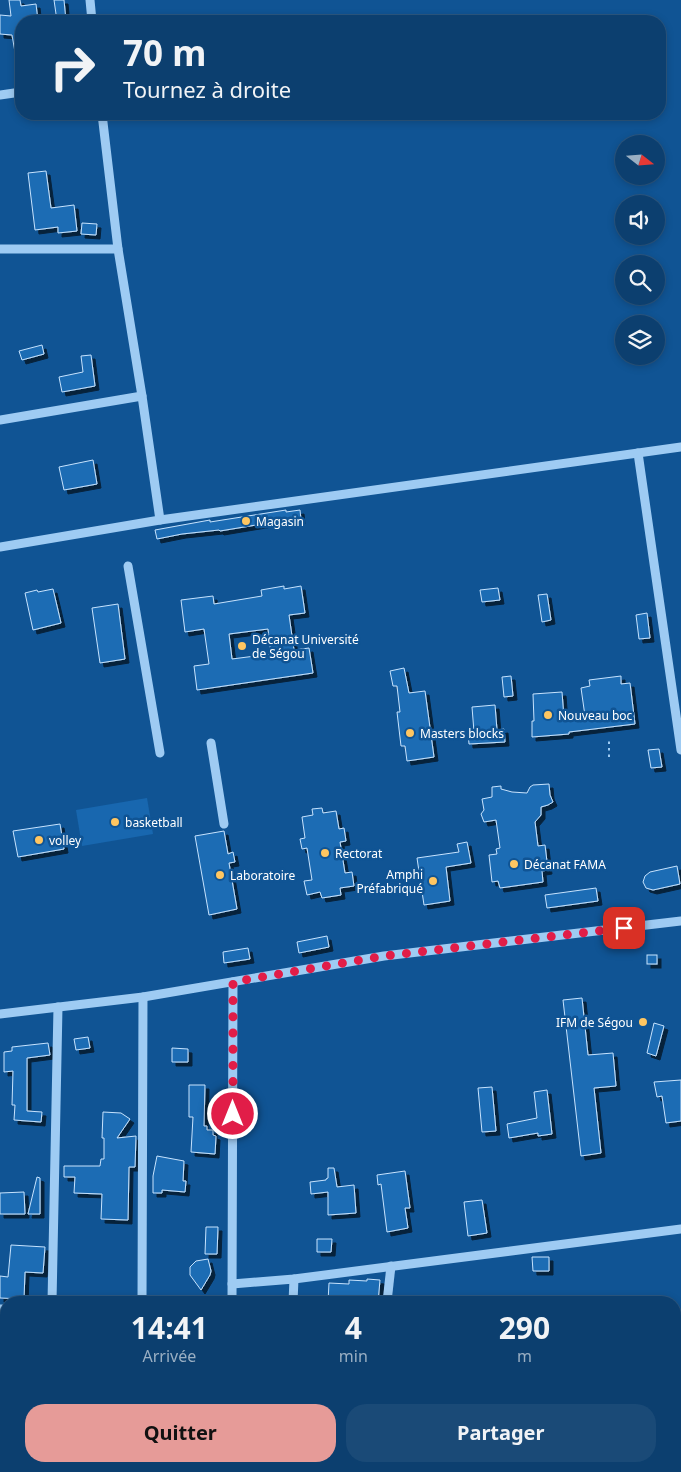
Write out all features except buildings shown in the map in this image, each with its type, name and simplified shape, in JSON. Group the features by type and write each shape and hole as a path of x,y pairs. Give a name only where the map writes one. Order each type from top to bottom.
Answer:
{"street":[{"path":"90,0 91,15"},
{"path":"0,95 15,93"},
{"path":"103,120 118,248 160,520"},
{"path":"0,248 118,248"},
{"path":"0,420 142,396"},
{"path":"0,547 160,520 681,447"},
{"path":"638,453 681,750"},
{"path":"128,566 160,753"},
{"path":"211,743 224,824"},
{"path":"0,1014 143,997 384,956 681,921"},
{"path":"232,1296 233,982"},
{"path":"142,1296 143,997"},
{"path":"52,1296 58,1007"},
{"path":"232,1284 294,1279 681,1229"},
{"path":"388,1296 391,1266"},
{"path":"293,1296 294,1279"}],"path":[{"path":"609,757 610,738"}],"shaded area":[{"name":"basketball","path":"147,798 153,834 82,846 76,810"}],"place":[{"name":"Magasin","path":"246,521"},
{"name":"Décanat Université de Ségou","path":"242,646"},
{"name":"Nouveau boc","path":"548,715"},
{"name":"Masters blocks","path":"410,733"},
{"name":"basketball","path":"115,822"},
{"name":"volley","path":"39,840"},
{"name":"Rectorat","path":"325,853"},
{"name":"Décanat FAMA","path":"514,864"},
{"name":"Laboratoire","path":"220,875"},
{"name":"Amphi Préfabriqué","path":"433,881"},
{"name":"IFM de Ségou","path":"643,1022"}],"route":[{"path":"233,1114 233,982 384,956 624,928"}]}
